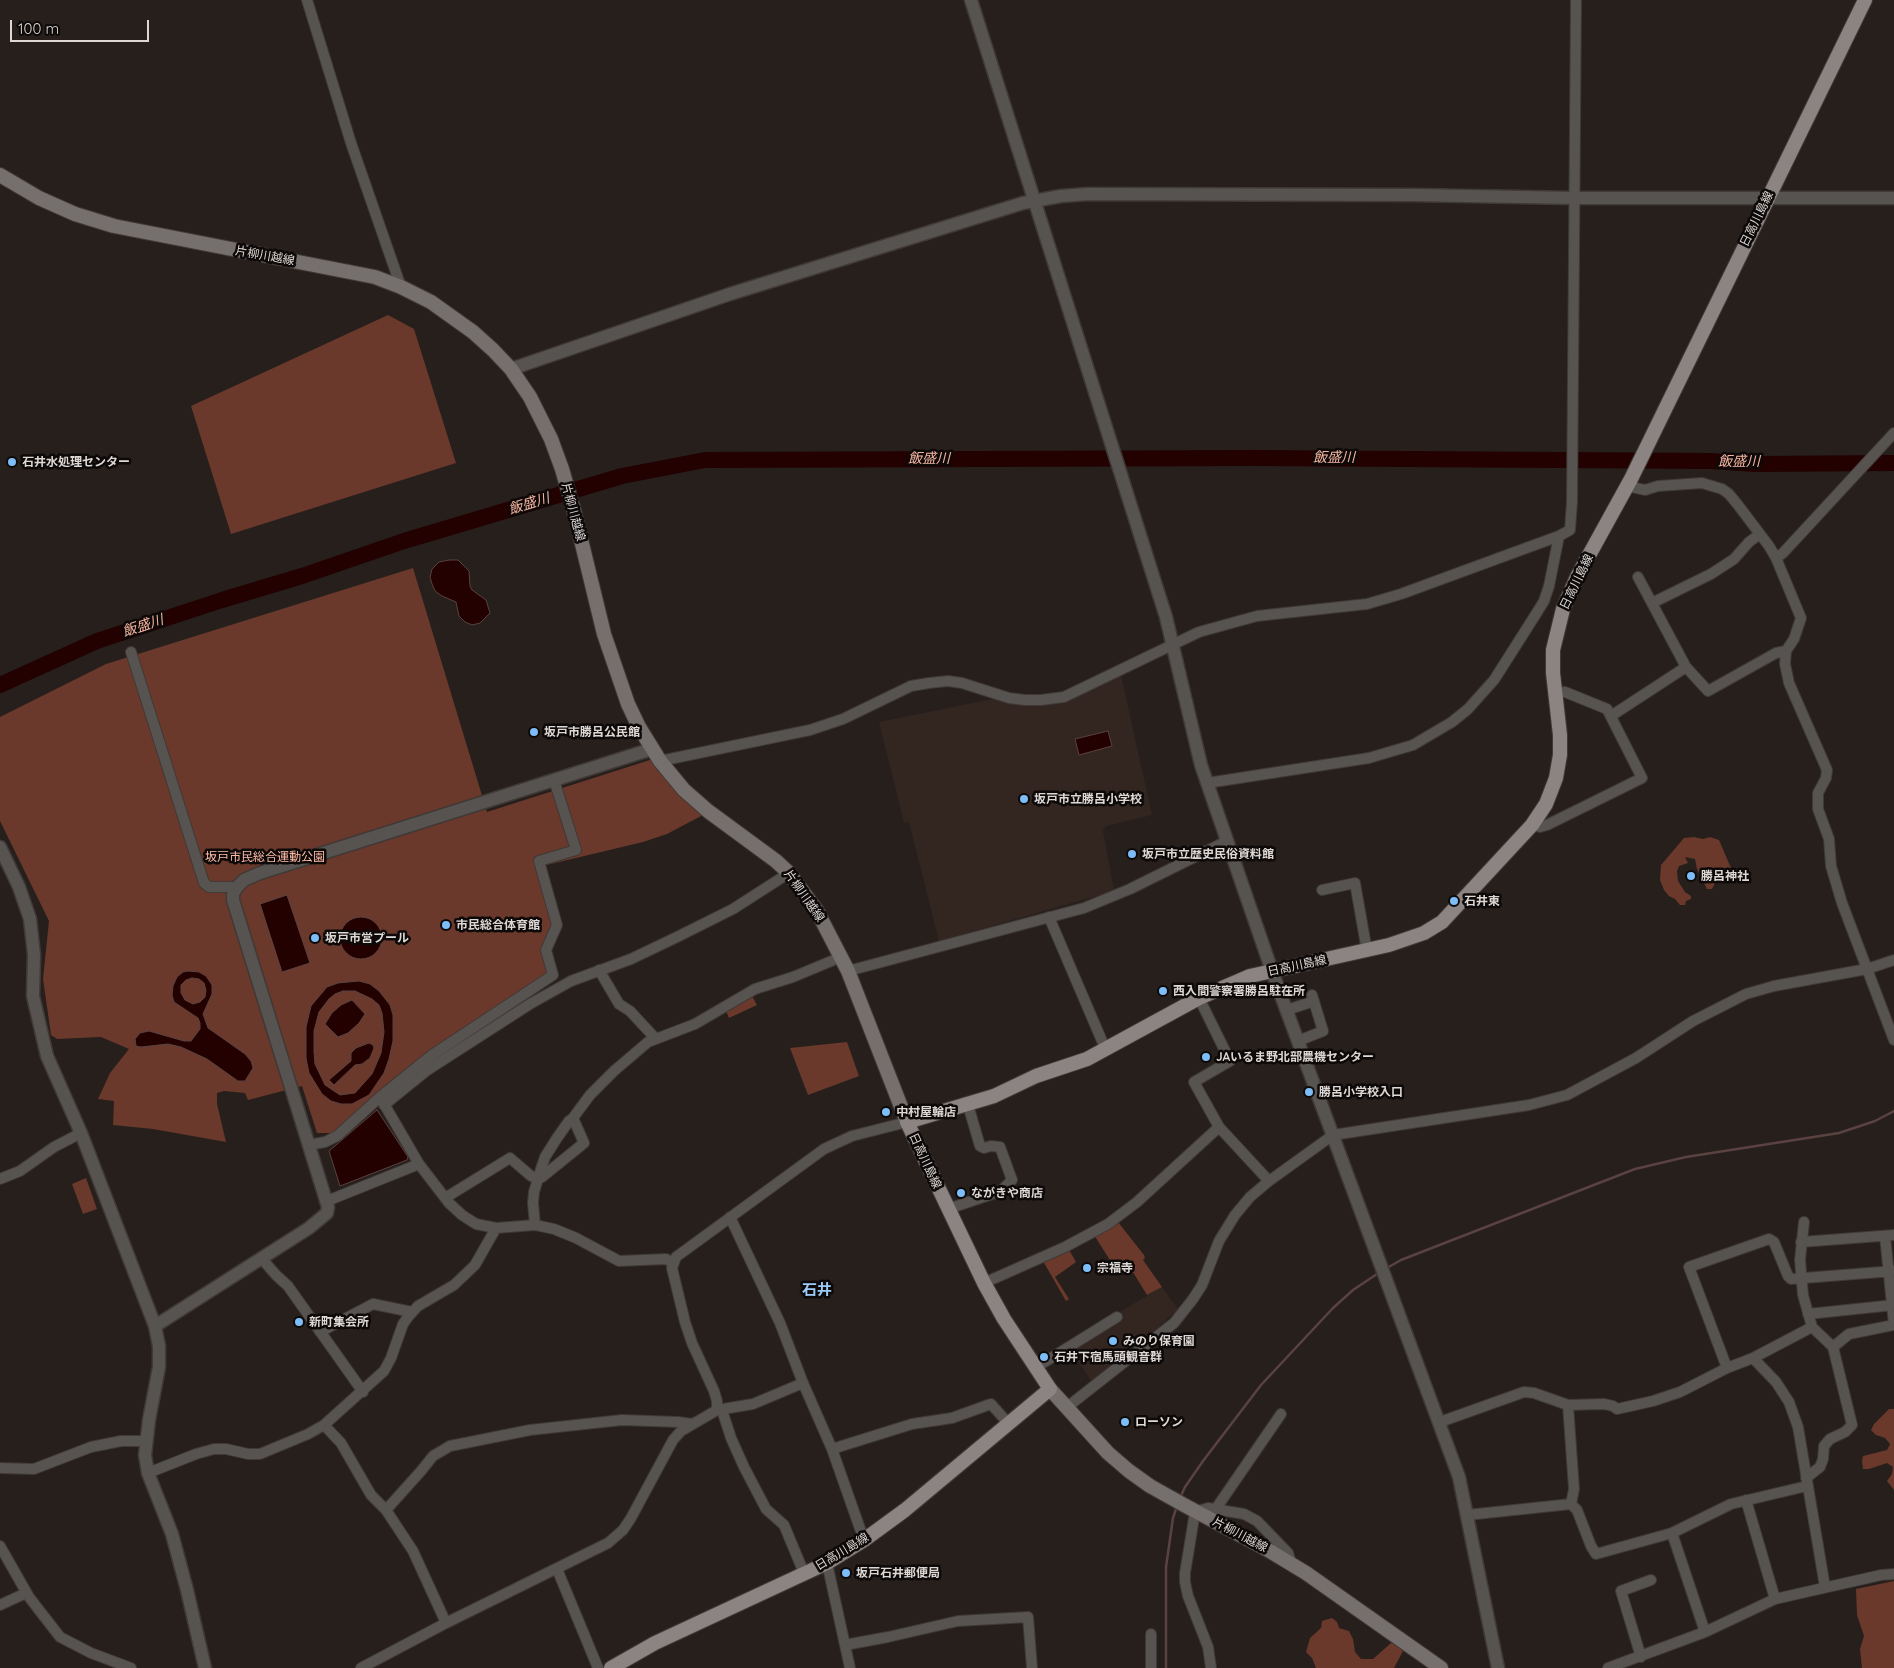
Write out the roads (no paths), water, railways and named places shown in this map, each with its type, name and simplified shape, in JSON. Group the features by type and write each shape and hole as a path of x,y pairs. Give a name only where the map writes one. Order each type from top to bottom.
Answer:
{"main road":[{"name":"日高川島線","path":"611,1668 655,1643 827,1563 864,1540 905,1510 1050,1390 1004,1319 984,1283 907,1122 968,1105 1006,1091 1036,1076 1087,1059 1104,1048 1231,983 1272,971 1411,939 1434,928 1532,825 1546,804 1556,778 1559,762 1560,735 1554,693 1553,650 1562,609 1577,577 1629,483 1865,0"},
{"name":"片柳川越線","path":"0,175 38,198 75,214 114,226 375,277 401,287 448,313 474,332 511,369 530,397 551,439 563,472 604,634 628,704 656,755 684,790 708,811 776,861 789,873 817,911 848,972 907,1122"},
{"name":"片柳川越線","path":"1050,1390 1108,1453 1150,1486 1291,1563 1441,1668"}],"street":[{"path":"307,0 351,143 401,287"},
{"path":"971,0 1166,617 1201,765 1272,971 1440,1422 1459,1478 1498,1668"},
{"path":"154,1326 262,1259 327,1213 327,1202 232,900 237,887 244,880 260,873 554,780 656,755 810,730 843,719 911,686 948,681 962,683 1009,698 1024,700 1055,699 1072,694 1199,632 1257,616 1367,604 1401,594 1559,536 1570,530 1572,527 1576,0"},
{"path":"511,369 730,294 1023,202 1060,196 1088,194 1414,195 1574,198 1894,198"},
{"path":"1776,558 1783,553 1891,437"},
{"path":"1629,483 1645,490 1658,486 1702,483 1715,486 1729,494 1770,546 1776,558 1801,618 1799,630 1786,651 1784,664 1789,683 1827,770 1826,778 1818,793 1818,809 1829,839 1834,879 1894,1040"},
{"path":"1652,603 1734,559 1749,542 1760,534"},
{"path":"1208,783 1369,758 1412,745 1452,722 1468,709 1494,680 1544,601 1559,536"},
{"path":"1638,577 1686,667 1708,690 1776,653 1786,651"},
{"path":"131,652 204,882 209,887 237,887"},
{"path":"1611,716 1686,667"},
{"path":"1532,825 1547,825 1642,778 1607,709 1565,692 1554,693"},
{"path":"382,1101 432,1055 553,975 546,950 557,925 539,861 576,850 554,780"},
{"path":"848,972 1104,900 1227,842"},
{"path":"0,847 19,887 30,919 34,955 33,996 47,1056 80,1133 154,1326 159,1346 159,1367 145,1455 148,1473 172,1534 205,1668"},
{"path":"309,1145 325,1142 337,1136 382,1101 530,1004 571,981 632,959 701,925 733,908 789,873"},
{"path":"1322,890 1355,883 1367,950"},
{"path":"1049,917 1104,1048"},
{"path":"535,1226 534,1192 546,1157 566,1125 614,1071 648,1042 694,1024 755,989 792,977 841,957"},
{"path":"1066,1408 1156,1338 1184,1313 1202,1284 1226,1228 1250,1197 1268,1181 1333,1135 1529,1105 1567,1095 1628,1062 1693,1021 1746,994 1774,986 1867,969 1894,960"},
{"path":"598,970 619,1004 630,1011 656,1039"},
{"path":"1199,998 1230,1061 1194,1082 1219,1127 1268,1181"},
{"path":"1287,1010 1313,998 1323,1031 1298,1041"},
{"path":"382,1101 419,1164 445,1198 462,1215 476,1224 496,1228 535,1226 576,1238 620,1262 666,1259 673,1263"},
{"path":"948,1209 1000,1190 1012,1180 1000,1147 991,1146 984,1148 980,1146 968,1105"},
{"path":"538,1179 584,1143 573,1118"},
{"path":"804,1573 784,1525 766,1509 744,1467 719,1410 714,1391 692,1343 685,1322 674,1277 673,1263 679,1254 834,1144 852,1136 907,1122"},
{"path":"984,1283 1065,1247 1108,1224 1126,1211 1219,1127"},
{"path":"0,1179 20,1171 54,1147 80,1133"},
{"path":"445,1198 510,1158 531,1176 538,1179"},
{"path":"327,1202 419,1164"},
{"path":"730,1217 780,1323 803,1383 832,1449 864,1540"},
{"path":"1571,1504 1577,1510 1596,1554 1672,1533 1717,1510 1807,1482 1820,1467 1824,1446 1830,1438 1845,1432 1852,1425 1833,1347 1812,1327 1802,1296 1800,1279 1801,1242 1804,1222"},
{"path":"148,1473 214,1449 260,1454 308,1434 324,1424 363,1392 384,1371 391,1358 403,1324 412,1312 424,1302 454,1285 475,1265 496,1228"},
{"path":"1801,1242 1890,1235 1894,1325 1849,1334 1833,1347"},
{"path":"1727,1368 1689,1267 1769,1238 1774,1242 1791,1279 1891,1271"},
{"path":"262,1259 288,1286 363,1392"},
{"path":"320,1332 373,1304 412,1312"},
{"path":"1808,1314 1893,1305"},
{"path":"1035,1368 1117,1317"},
{"path":"1440,1422 1524,1392 1534,1393 1568,1405 1604,1404 1617,1409 1627,1408 1680,1392 1727,1368 1753,1358 1812,1327"},
{"path":"1753,1358 1776,1382 1789,1402 1798,1427 1825,1588"},
{"path":"361,1668 446,1623 608,1543 623,1530 673,1440 681,1431 719,1410 753,1404 803,1383"},
{"path":"832,1449 912,1424 952,1418 991,1404 1008,1423"},
{"path":"1568,1405 1574,1489 1571,1504"},
{"path":"1215,1510 1280,1414"},
{"path":"386,1510 433,1456 450,1446 530,1430 622,1420 692,1424"},
{"path":"324,1424 341,1443 371,1495 386,1510 412,1551 446,1623"},
{"path":"0,1468 34,1470 91,1447 121,1441 146,1441"},
{"path":"1746,1500 1774,1599"},
{"path":"1467,1515 1571,1504"},
{"path":"1211,1668 1208,1647 1188,1596 1185,1573 1184,1505 1244,1514 1257,1521 1288,1553 1291,1563"},
{"path":"1672,1533 1705,1632"},
{"path":"0,1546 26,1593 60,1637 91,1653 131,1668"},
{"path":"827,1563 850,1668"},
{"path":"557,1569 598,1668"},
{"path":"1608,1668 1705,1632 1742,1616 1774,1599 1881,1575 1894,1574"},
{"path":"1641,1656 1621,1591 1651,1580"},
{"path":"0,1606 26,1593"},
{"path":"845,1645 958,1621 1028,1617 1032,1668"},
{"path":"1150,1634 1151,1668"}],"waterway":[{"name":"飯盛川","path":"0,685 97,641 302,576 404,541 622,476 705,460 1255,458 1711,461 1754,464 1894,463"},
{"path":"1387,1268 1401,1260 1635,1169 1686,1157 1839,1133 1875,1121 1894,1111"},
{"path":"1180,1498 1185,1487 1203,1461 1261,1385 1333,1308 1353,1290 1380,1272"},
{"path":"1166,1668 1166,1567 1173,1518 1177,1506"}],"place":[{"name":"石井水処理センター","path":"12,462"},
{"name":"坂戸市勝呂公民館","path":"534,732"},
{"name":"坂戸市立勝呂小学校","path":"1024,799"},
{"name":"坂戸市立歴史民俗資料館","path":"1132,854"},
{"name":"勝呂神社","path":"1691,876"},
{"name":"石井東","path":"1454,901"},
{"name":"市民総合体育館","path":"446,925"},
{"name":"坂戸市営プール","path":"315,938"},
{"name":"西入間警察署勝呂駐在所","path":"1163,991"},
{"name":"JAいるま野北部農機センター","path":"1206,1057"},
{"name":"勝呂小学校入口","path":"1309,1092"},
{"name":"中村屋輪店","path":"886,1112"},
{"name":"ながきや商店","path":"961,1193"},
{"name":"宗福寺","path":"1087,1268"},
{"name":"新町集会所","path":"299,1322"},
{"name":"みのり保育園","path":"1113,1341"},
{"name":"石井下宿馬頭観音群","path":"1044,1357"},
{"name":"ローソン","path":"1125,1422"},
{"name":"坂戸石井郵便局","path":"846,1573"}],"district":[{"name":"石井","path":"817,1290"}],"park label":[{"name":"坂戸市民総合運動公園","path":"265,857"}]}
